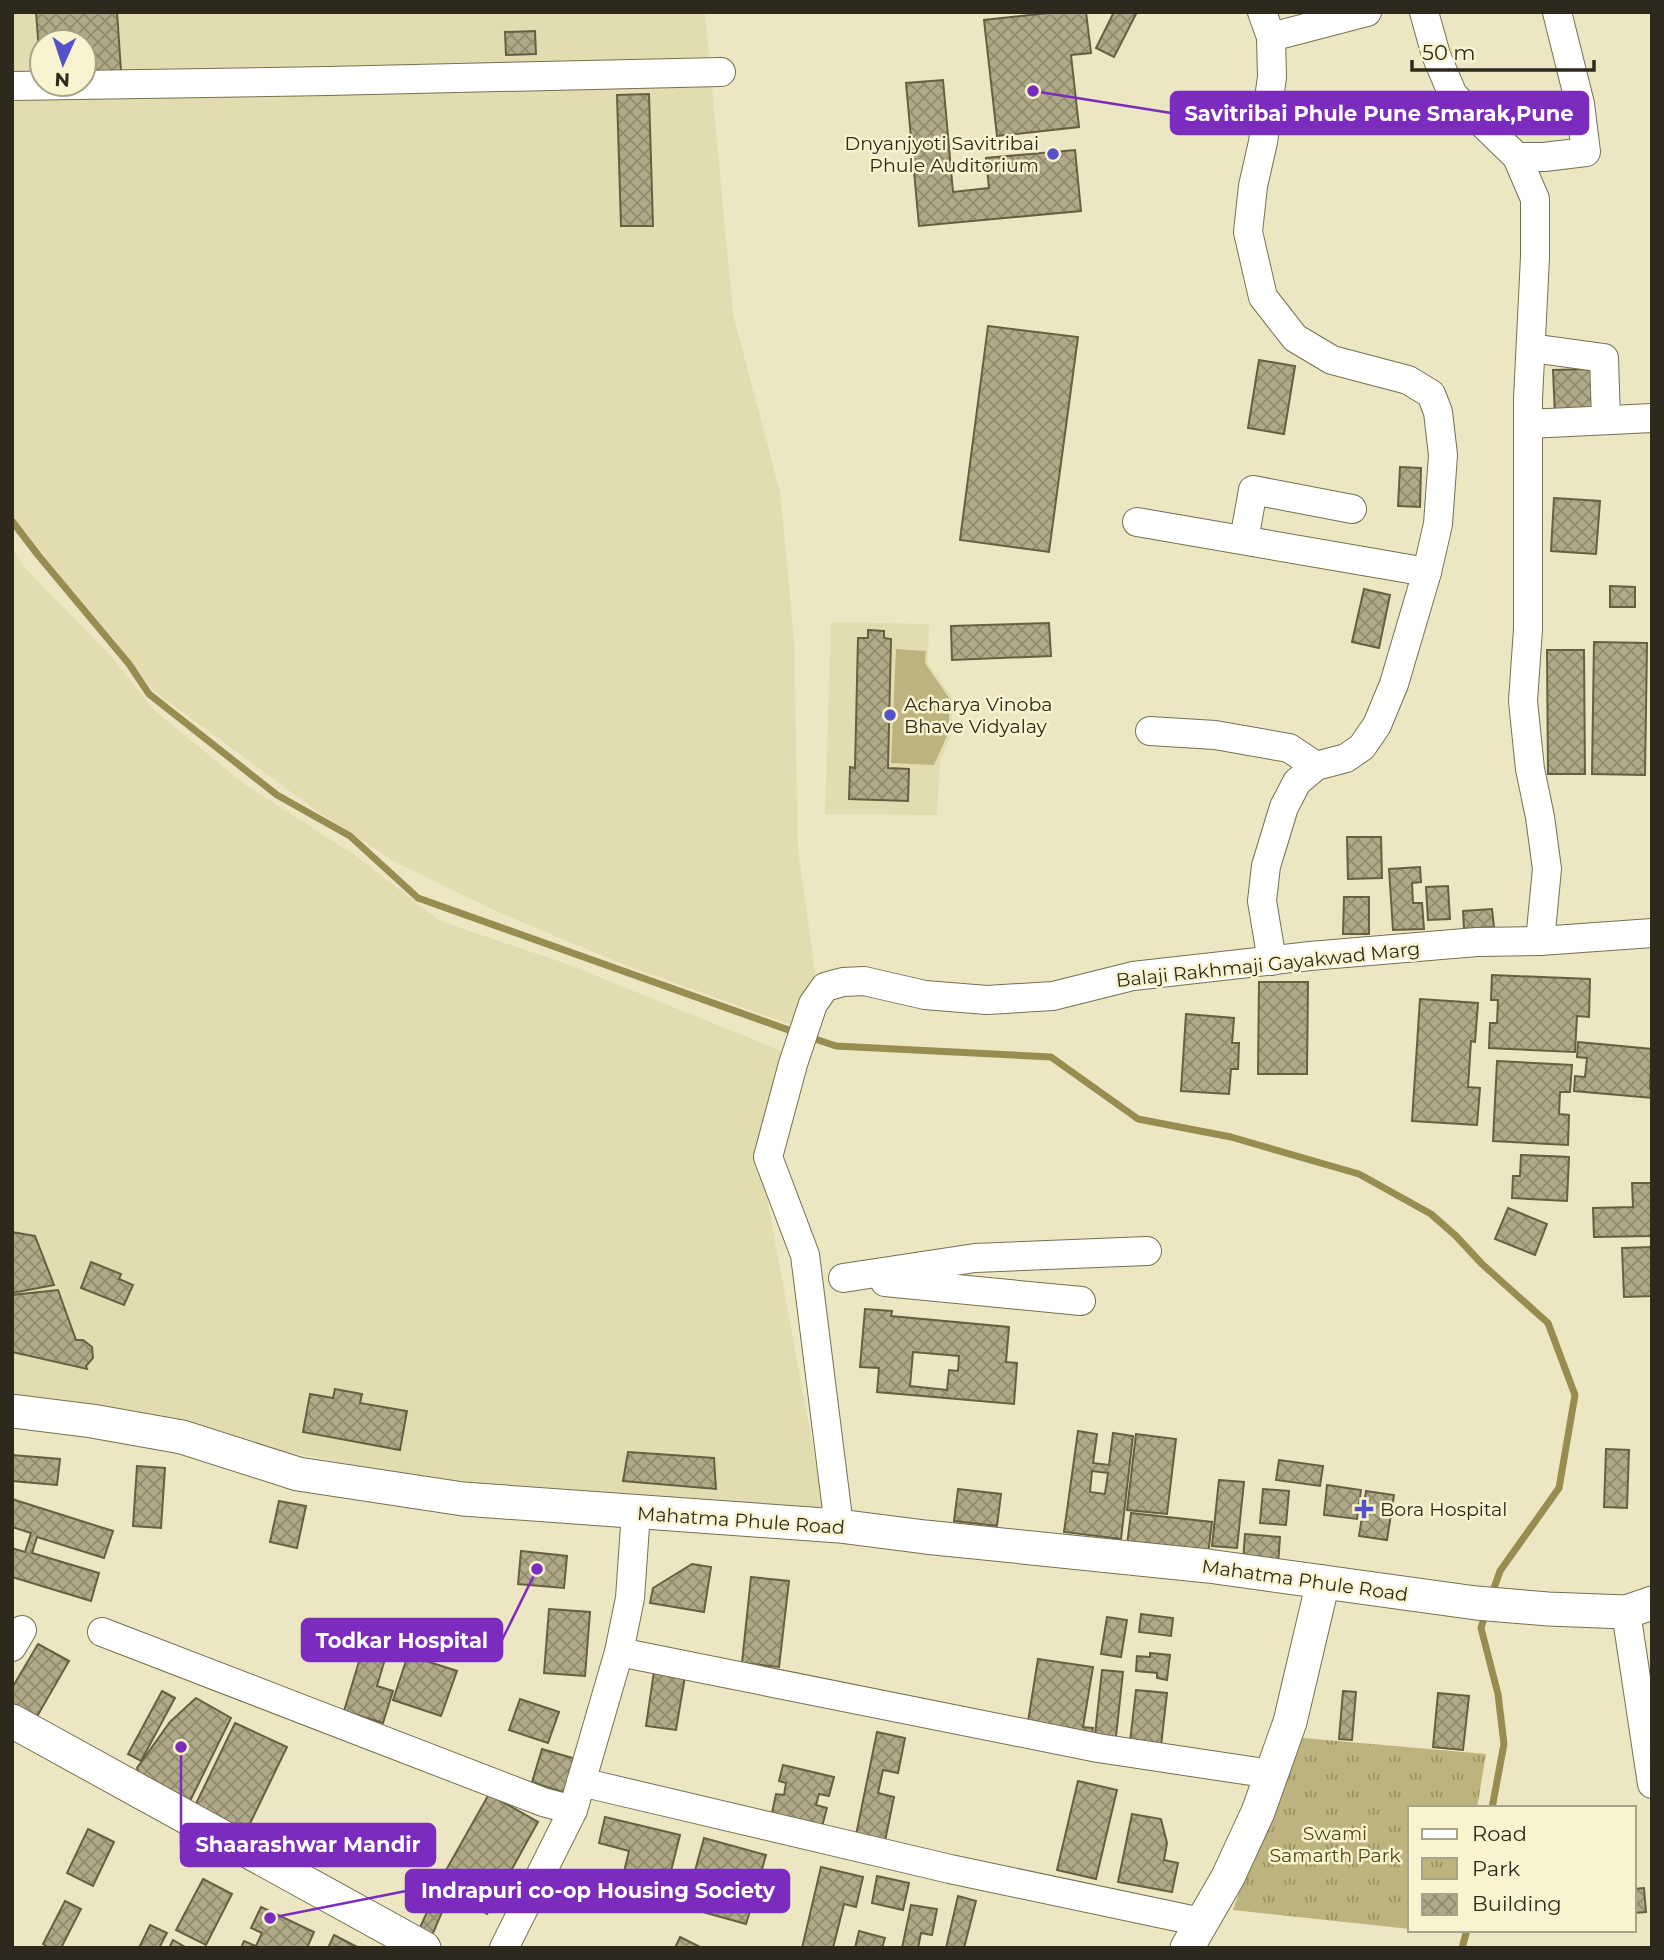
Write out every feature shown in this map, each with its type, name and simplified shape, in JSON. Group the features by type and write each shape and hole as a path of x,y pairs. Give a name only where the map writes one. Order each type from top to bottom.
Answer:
{"street":[{"path":"1272,961 1262,901 1266,866 1284,807 1297,782 1316,766 1346,758 1362,747 1377,725 1394,684 1427,572 1438,524 1443,456 1438,412 1431,394 1408,380 1332,360 1295,338 1263,297 1248,232 1272,77 1266,25 1367,12"},
{"path":"1424,12 1436,55 1453,95 1517,157 1535,199 1528,424 1528,629 1523,701 1530,769 1547,869 1540,941"},
{"path":"1517,157 1586,152 1580,104 1557,12"},
{"path":"12,86 722,72"},
{"path":"1531,348 1604,358 1606,420"},
{"path":"1528,424 1652,418"},
{"path":"1244,540 1252,490 1352,509"},
{"path":"1137,522 1427,572"},
{"path":"1150,731 1215,735 1289,748 1316,766"},
{"name":"Balaji Rakhmaji Gayakwad Marg","path":"808,1275 805,1255 768,1157 793,1064 813,1004 825,987 864,981 925,995 987,1000 1053,996 1133,976 1272,961 1477,942 1540,941 1652,933"},
{"path":"843,1278 975,1258 1147,1251"},
{"path":"839,1526 808,1275 1081,1301"},
{"name":"Mahatma Phule Road","path":"12,1411 92,1421 182,1437 298,1474 463,1499 839,1526 1208,1566 1476,1603 1548,1609 1639,1607"},
{"path":"504,1948 573,1811 619,1652 630,1598 636,1512"},
{"path":"581,1782 950,1869 1194,1935 1228,1877 1258,1812 1290,1722 1323,1582"},
{"path":"1639,1607 1652,1784"},
{"path":"102,1632 530,1797 573,1811"},
{"path":"619,1652 1098,1748 1271,1774"},
{"path":"12,1721 424,1948"}],"shaded area":[{"path":"12,12 705,12 733,314 780,492 794,638 798,849 817,986 795,1026 625,965 500,913 397,863 314,809 153,690 12,515"},
{"path":"12,549 26,569 110,655 154,710 243,783 356,856 440,921 567,964 789,1054 758,1148 826,1519 491,1493 57,1405 12,1402"},
{"name":"Acharya Vinoba Bhave Vidyalay","path":"831,622 929,624 928,664 952,697 952,732 940,761 937,815 825,814"}],"green space":[{"path":"896,649 926,651 925,663 949,698 949,731 934,765 891,763"},
{"name":"Swami Samarth Park","path":"1292,1737 1486,1754 1477,1806 1408,1806 1408,1929 1233,1910"}],"building":[{"path":"36,12 117,12 121,71 98,73 98,28 37,28"},
{"path":"1058,12 1086,12 1091,53 1071,55 1079,127 997,136 984,20"},
{"path":"1114,12 1137,12 1114,57 1096,48"},
{"path":"535,31 536,54 506,55 505,32"},
{"name":"Dnyanjyoti Savitribai Phule Auditorium","path":"943,80 953,192 989,188 986,158 1075,150 1081,211 919,226 906,83"},
{"path":"649,94 653,226 621,226 617,95"},
{"path":"988,326 1078,337 1049,552 960,540"},
{"path":"1259,360 1295,366 1284,434 1248,428"},
{"path":"1593,369 1595,415 1555,417 1553,370"},
{"path":"1400,467 1421,468 1420,507 1398,506"},
{"path":"1554,498 1600,501 1596,554 1551,551"},
{"path":"1610,586 1635,587 1635,607 1610,607"},
{"path":"1364,589 1390,595 1379,648 1352,642"},
{"path":"1049,623 1051,656 952,660 951,626"},
{"path":"868,630 884,631 884,638 891,639 888,768 909,769 908,801 849,799 850,767 855,768 858,638 868,638"},
{"path":"1594,642 1647,643 1645,775 1592,774"},
{"path":"1547,650 1584,650 1585,774 1548,774"},
{"path":"1347,837 1381,837 1382,878 1348,879"},
{"path":"1420,867 1421,882 1412,883 1413,903 1422,903 1424,929 1393,930 1389,869"},
{"path":"1448,886 1450,919 1428,920 1426,887"},
{"path":"1344,897 1369,897 1369,934 1343,934"},
{"path":"1492,909 1494,927 1464,929 1463,911"},
{"path":"1492,975 1590,979 1589,1017 1577,1016 1575,1052 1489,1048 1490,1023 1497,1023 1498,1000 1491,1000"},
{"path":"1259,982 1308,982 1307,1074 1258,1074"},
{"path":"1420,999 1478,1003 1475,1042 1471,1041 1468,1087 1480,1088 1477,1125 1412,1121"},
{"path":"1186,1014 1234,1018 1232,1043 1239,1043 1238,1069 1231,1069 1229,1094 1181,1091"},
{"path":"1578,1042 1652,1049 1652,1098 1574,1091 1575,1076 1585,1077 1587,1058 1577,1057"},
{"path":"1497,1061 1572,1065 1570,1092 1560,1092 1559,1114 1569,1115 1568,1145 1493,1141"},
{"path":"1521,1155 1569,1157 1567,1201 1512,1198 1513,1176 1520,1176"},
{"path":"1632,1183 1652,1183 1652,1236 1594,1237 1593,1208 1633,1207"},
{"path":"1508,1208 1547,1224 1535,1255 1495,1239"},
{"path":"12,1232 35,1236 54,1285 12,1293"},
{"path":"1652,1247 1652,1296 1624,1297 1622,1248"},
{"path":"91,1262 121,1274 119,1279 133,1285 124,1305 81,1288"},
{"path":"58,1290 76,1340 83,1340 92,1347 93,1358 86,1366 87,1369 12,1352 12,1295"},
{"path":"865,1309 892,1311 891,1316 1009,1327 1006,1362 1017,1363 1014,1404 877,1392 879,1368 860,1367","holes":["913,1352 959,1356 958,1371 949,1370 947,1390 910,1386"]},
{"path":"335,1389 362,1394 360,1403 407,1411 400,1450 303,1432 310,1394 333,1398"},
{"path":"1078,1431 1097,1434 1093,1463 1109,1465 1113,1433 1133,1436 1121,1539 1064,1532","holes":["1092,1471 1108,1473 1105,1494 1090,1492"]},
{"path":"1136,1434 1176,1439 1167,1514 1127,1510"},
{"path":"1606,1449 1629,1450 1627,1508 1604,1507"},
{"path":"628,1452 714,1458 716,1489 623,1481"},
{"path":"12,1455 60,1459 57,1485 12,1481"},
{"path":"1279,1460 1323,1466 1320,1486 1276,1480"},
{"path":"137,1466 165,1468 161,1528 133,1526"},
{"path":"1219,1480 1244,1482 1237,1548 1212,1546"},
{"path":"1327,1485 1361,1490 1357,1519 1324,1515"},
{"path":"958,1489 1001,1494 997,1526 954,1521"},
{"path":"1263,1489 1289,1491 1286,1525 1260,1523"},
{"path":"1366,1491 1394,1495 1387,1540 1359,1536"},
{"path":"12,1499 113,1531 104,1558 37,1537 32,1553 99,1573 91,1601 12,1577 12,1548 25,1552 31,1533 12,1527"},
{"path":"279,1501 306,1506 297,1548 270,1542"},
{"path":"1131,1513 1212,1522 1208,1555 1127,1545"},
{"path":"1245,1534 1280,1537 1278,1565 1243,1562"},
{"path":"521,1551 567,1556 564,1588 518,1584"},
{"path":"692,1564 711,1567 704,1612 650,1603 653,1588"},
{"path":"751,1577 789,1581 779,1667 742,1663"},
{"path":"549,1609 590,1612 585,1676 544,1673"},
{"path":"1141,1614 1173,1618 1171,1636 1139,1632"},
{"path":"1107,1617 1127,1620 1121,1657 1101,1654"},
{"path":"371,1622 409,1633 403,1654 388,1649 377,1686 393,1691 383,1723 344,1711"},
{"path":"38,1644 69,1661 35,1720 12,1707 12,1688"},
{"path":"1150,1653 1170,1655 1167,1680 1157,1678 1157,1673 1136,1671 1137,1656 1150,1657"},
{"path":"408,1655 457,1671 441,1716 393,1700"},
{"path":"1038,1659 1093,1667 1083,1727 1093,1728 1091,1738 1027,1728"},
{"path":"655,1665 686,1670 676,1730 646,1726"},
{"path":"1102,1670 1123,1672 1115,1746 1094,1744"},
{"path":"1136,1690 1167,1693 1161,1746 1130,1742"},
{"path":"162,1691 175,1698 141,1761 128,1754"},
{"path":"1343,1691 1356,1692 1352,1740 1339,1739"},
{"path":"1438,1693 1469,1696 1463,1750 1433,1747"},
{"path":"196,1698 231,1718 190,1801 144,1787 137,1768 170,1722"},
{"path":"520,1699 559,1712 548,1743 509,1730"},
{"path":"235,1723 287,1747 244,1836 192,1812"},
{"path":"877,1732 905,1738 898,1773 883,1770 878,1793 894,1797 885,1841 856,1835"},
{"path":"542,1749 579,1760 568,1794 532,1782"},
{"path":"783,1765 834,1777 829,1796 819,1794 816,1805 827,1808 820,1834 770,1822 776,1794 784,1795 786,1783 779,1781"},
{"path":"1078,1781 1117,1790 1096,1879 1057,1870"},
{"path":"489,1794 538,1822 487,1914 437,1886"},
{"path":"1132,1814 1161,1819 1167,1843 1164,1860 1178,1863 1172,1892 1118,1882"},
{"path":"605,1817 680,1835 668,1883 624,1872 629,1851 599,1843"},
{"path":"88,1829 114,1842 93,1886 67,1873"},
{"path":"704,1838 766,1855 760,1876 751,1873 745,1892 755,1895 746,1924 685,1907"},
{"path":"821,1867 863,1877 856,1907 844,1904 833,1948 802,1948"},
{"path":"877,1876 909,1883 903,1910 872,1903"},
{"path":"203,1879 232,1894 206,1945 176,1930"},
{"path":"1644,1888 1646,1912 1636,1913 1636,1889"},
{"path":"436,1892 448,1898 431,1938 418,1932"},
{"path":"958,1896 976,1901 964,1948 946,1948"},
{"path":"65,1901 81,1909 61,1948 49,1948 43,1944"},
{"path":"911,1905 937,1909 932,1935 921,1933 918,1948 902,1948"},
{"path":"261,1907 314,1932 307,1948 241,1948 244,1941 256,1946 262,1933 251,1928"},
{"path":"150,1925 167,1933 159,1948 139,1948"},
{"path":"859,1931 885,1938 882,1948 855,1948"},
{"path":"334,1935 359,1948 328,1948"},
{"path":"680,1937 702,1948 675,1948"},
{"path":"173,1940 187,1948 169,1948"}],"waterway":[{"path":"12,521 129,664 149,694 277,795 350,836 418,898 797,1033"},
{"path":"809,1037 836,1046 1051,1057 1138,1119 1231,1137 1359,1174 1431,1214 1548,1323 1575,1395 1559,1488 1500,1571 1491,1597"},
{"path":"1486,1612 1481,1628 1498,1694 1504,1744 1492,1806"},
{"path":"1462,1948 1466,1932"}],"place":[{"name":"Savitribai Phule Pune Smarak,Pune","path":"1033,91"},
{"name":"Dnyanjyoti Savitribai Phule Auditorium","path":"1053,154"},
{"name":"Acharya Vinoba Bhave Vidyalay","path":"890,715"},
{"name":"Bora Hospital","path":"1364,1509"},
{"name":"Todkar Hospital","path":"537,1569"},
{"name":"Shaarashwar Mandir","path":"181,1747"},
{"name":"Indrapuri co-op Housing Society","path":"270,1918"}]}
